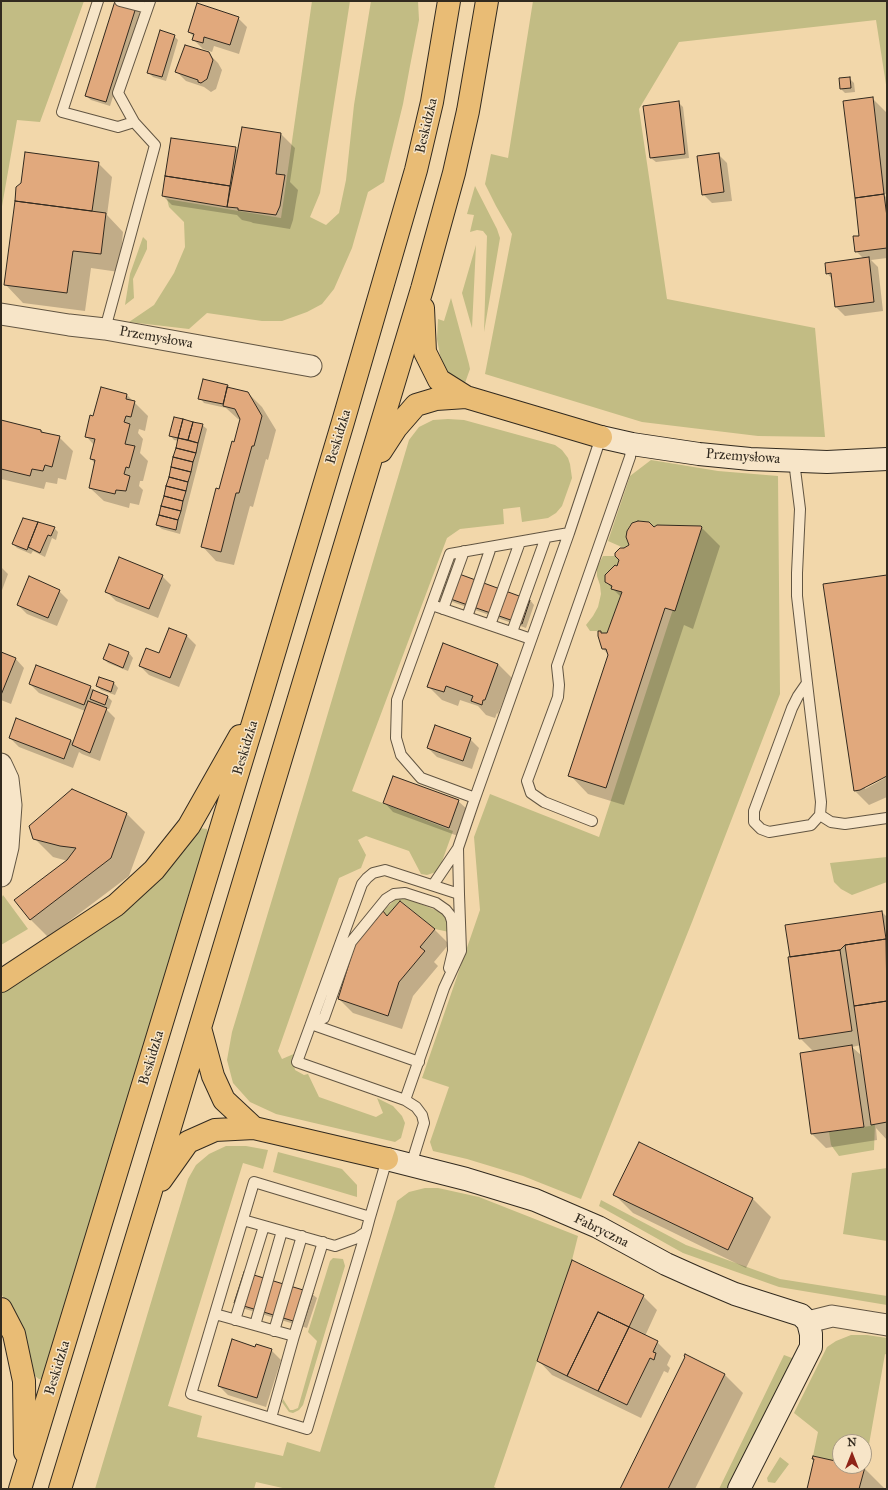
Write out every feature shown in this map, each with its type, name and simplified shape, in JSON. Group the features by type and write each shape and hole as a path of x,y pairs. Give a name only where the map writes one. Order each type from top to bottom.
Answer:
{"main road":[{"path":"432,1 441,54"},
{"name":"Beskidzka","path":"23,1480 346,414 416,170 432,102 449,1"},
{"path":"60,1489 368,473 422,289 456,166 468,111 487,1"},
{"path":"422,289 424,352 439,380 466,397 601,437"},
{"path":"368,473 396,428 416,405 436,399 466,397"},
{"name":"Przemysłowa","path":"601,437 632,444 699,454 750,459 827,462 887,459"},
{"path":"1,981 116,905 154,870 189,826 260,700"},
{"path":"200,1026 213,1076 224,1100 254,1128"},
{"path":"150,1194 188,1142 215,1130 254,1128 386,1158"},
{"name":"Fabryczna","path":"386,1158 535,1200 598,1227 666,1264 695,1277 735,1294 801,1314 808,1322"},
{"path":"1,1309 14,1334 24,1381 23,1480"},
{"path":"739,1489 811,1347 811,1334 808,1322"}],"street":[{"name":"Przemysłowa","path":"1,314 105,329 311,366"},
{"path":"1,764 8,779 11,805 8,847 1,876"},
{"path":"808,1322 832,1316 887,1325"}],"lane":[{"path":"98,1 62,112 118,127 134,122"},
{"path":"105,329 155,145 134,122 118,93 148,5 120,1"},
{"path":"433,885 458,848 569,533 601,437"},
{"path":"592,821 544,802 531,793 527,781 558,698 559,684 557,666 630,457 632,444"},
{"path":"794,461 800,509 797,596 821,802 820,815 811,825 769,832 761,829 754,822 754,811 792,708 807,683"},
{"path":"475,798 421,778 401,755 396,738 397,700 450,554 569,533"},
{"path":"512,632 546,537"},
{"path":"490,625 520,542"},
{"path":"467,617 492,547"},
{"path":"443,608 464,551"},
{"path":"432,605 531,639"},
{"path":"820,815 831,822 845,824 887,818"},
{"path":"405,1100 444,988 461,951 458,848"},
{"path":"411,1165 424,1123 422,1115 416,1107 405,1100 297,1062 311,1024 324,1018 362,884 367,878 373,873 385,870 459,894"},
{"path":"344,946 351,942 390,896 405,893 436,903 446,910 452,921 453,951 444,988"},
{"path":"311,1024 418,1062"},
{"path":"370,1216 254,1182 191,1394 307,1429 366,1232 386,1158"},
{"path":"243,1220 335,1246 357,1238 366,1232"},
{"path":"235,1320 264,1226"},
{"path":"255,1325 282,1231"},
{"path":"274,1331 302,1236"},
{"path":"271,1418 323,1242"},
{"path":"215,1314 294,1336"}],"shaded area":[{"path":"1,1 84,1 40,122 17,120 1,212"},
{"path":"312,1 350,1 320,193 310,217 326,225 339,213 346,180 354,105 371,1 418,1 419,20 403,104 384,182 368,192 352,248 334,289 322,304 307,312 282,321 262,321 207,313 189,329 129,322 154,305 174,273 185,247 184,222 169,207 167,199 281,218"},
{"path":"533,1 887,1 887,91 876,20 679,42 639,109 667,299 815,328 825,437 758,436 642,422 485,374 512,234 485,184 491,154 508,158"},
{"path":"475,186 500,238 484,332 487,236 483,231 477,230 470,232 474,215 467,214"},
{"path":"143,237 147,241 147,249 133,279 134,298 125,305 130,274"},
{"path":"476,245 472,328 462,293"},
{"path":"451,298 470,369 465,383 447,372 440,355 437,339 438,319 444,321"},
{"path":"433,420 464,420 555,445 562,450 568,458 572,478 562,506 556,513 548,518 522,522 520,507 503,509 504,524 460,529 447,538 352,791 453,831 440,867 436,872 427,875 421,874 409,851 366,836 358,840 366,855 361,868 339,878 278,1051 282,1059 296,1053 294,1065 295,1070 304,1075 308,1074 319,1097 376,1117 383,1113 377,1098 393,1106 402,1116 405,1123 401,1138 395,1142 276,1114 250,1102 233,1083 227,1060 232,1032 409,440 419,427"},
{"path":"651,460 718,471 778,476 780,694 692,922 581,1199 523,1176 467,1159 433,1151 430,1142 449,1087 422,1078 480,910 474,837 490,794 599,837 700,526 657,525 654,527 649,522 638,521 632,523 629,527 626,537 629,545 624,548 608,541 630,476"},
{"path":"603,556 615,556 619,560 617,566 607,572 605,579 607,584 612,586 611,589 622,592 607,633 601,633 601,631 590,631 586,625 598,607 601,594 597,576 597,567"},
{"path":"199,828 207,829 208,833 44,1376 39,1379 35,1376 21,1331 1,1293 1,993 64,953 118,914"},
{"path":"887,857 887,882 852,895 841,889 834,882 830,863"},
{"path":"3,895 28,929 1,945 1,899"},
{"path":"403,897 445,915 448,922 449,932 435,929 401,901 387,916 383,911 395,900"},
{"path":"875,1124 874,1150 839,1156 831,1145 829,1132"},
{"path":"226,1146 246,1146 268,1150 263,1169 243,1163 168,1406 202,1416 197,1437 283,1456 287,1442 320,1452 397,1201 409,1192 425,1188 438,1188 479,1197 578,1236 572,1260 494,1487 498,1489 287,1489 256,1482 254,1489 95,1489 188,1179 196,1165 209,1154"},
{"path":"278,1152 342,1169 357,1185 357,1197 273,1172"},
{"path":"887,1168 887,1241 843,1234 852,1173"},
{"path":"601,1200 686,1245 780,1279 887,1296 887,1305 779,1287 683,1253 599,1206"},
{"path":"333,1258 343,1259 345,1266 303,1405 299,1410 293,1413 289,1412 282,1402 283,1399 290,1410 298,1408 317,1341 308,1332 330,1261"},
{"path":"851,1335 867,1335 887,1338 887,1355 885,1354 871,1434 832,1434 832,1460 813,1456 818,1432 794,1413 827,1347 836,1341"},
{"path":"784,1355 792,1358 792,1364 730,1489 719,1489"},
{"path":"780,1457 789,1464 775,1483 768,1482 767,1478"}],"building":[{"path":"115,1 138,1 106,102 85,96"},
{"path":"197,3 239,17 230,45 204,37 203,43 192,40 194,34 188,32"},
{"path":"160,30 175,35 162,77 147,73"},
{"path":"185,45 209,52 213,60 207,79 201,83 198,82 198,80 175,72"},
{"path":"850,77 851,88 840,89 839,78"},
{"path":"873,97 884,194 855,198 843,101"},
{"path":"679,101 685,154 650,158 643,106"},
{"path":"242,127 281,133 276,174 285,175 280,206 276,215 227,207"},
{"path":"171,138 236,147 230,186 165,176"},
{"path":"25,152 99,162 92,211 15,201 16,187 21,183"},
{"path":"719,153 724,192 702,195 697,156"},
{"path":"165,176 230,186 227,207 162,196"},
{"path":"884,194 887,217 887,248 855,252 853,236 859,236 855,198"},
{"path":"15,201 106,213 101,254 73,251 67,293 4,285"},
{"path":"869,257 874,302 835,307 831,273 826,274 825,263"},
{"path":"203,379 228,385 223,404 198,399"},
{"path":"101,387 127,394 126,399 135,401 131,417 126,416 124,422 130,424 125,444 135,446 129,468 126,467 124,474 130,476 126,491 116,490 115,494 89,488 95,460 90,459 95,439 85,437 90,415 93,416"},
{"path":"227,387 248,392 262,416 239,493 236,493 221,552 201,547 216,488 219,489 232,441 234,442 240,419 235,409 223,406"},
{"path":"174,417 183,419 178,438 169,436"},
{"path":"183,419 193,422 188,440 178,438"},
{"path":"1,420 60,436 52,467 45,465 43,471 32,469 30,476 1,469"},
{"path":"193,422 203,424 198,443 188,440"},
{"path":"178,438 198,443 196,453 176,448"},
{"path":"176,448 196,453 193,462 173,457"},
{"path":"173,457 193,462 191,472 171,467"},
{"path":"171,467 191,472 188,482 169,477"},
{"path":"169,477 188,482 186,491 166,486"},
{"path":"166,486 186,491 183,501 164,496"},
{"path":"164,496 183,501 181,511 161,506"},
{"path":"161,506 181,511 178,520 159,515"},
{"path":"159,515 178,520 176,530 156,525"},
{"path":"23,518 38,522 27,550 12,544"},
{"path":"638,521 649,522 654,527 657,525 702,527 675,611 665,608 606,788 568,776 608,655 606,649 602,649 598,631 601,631 601,633 607,633 622,592 611,589 612,586 605,582 605,575 615,565 617,566 619,560 615,556 615,553 620,548 624,548 629,545 626,537 627,531 632,523"},
{"path":"38,522 55,527 51,536 48,535 40,553 28,547"},
{"path":"119,557 163,575 149,609 105,592"},
{"path":"451,571 530,600 522,624 442,596"},
{"path":"887,575 887,776 860,790 854,791 823,584"},
{"path":"29,576 60,590 48,618 17,605"},
{"path":"169,628 187,635 170,678 139,666 146,648 159,653"},
{"path":"443,643 498,664 482,705 471,701 473,696 446,686 444,692 427,687"},
{"path":"109,644 129,652 123,668 103,659"},
{"path":"1,652 16,658 1,695"},
{"path":"36,665 91,686 84,705 29,684"},
{"path":"99,677 114,682 111,692 96,686"},
{"path":"93,690 108,696 105,705 90,699"},
{"path":"88,701 107,708 90,753 72,745"},
{"path":"16,718 71,740 64,759 9,738"},
{"path":"435,725 471,738 463,761 427,748"},
{"path":"393,776 459,800 449,828 383,803"},
{"path":"72,789 127,813 111,858 30,920 14,900 67,860 76,848 60,846 33,839 29,826"},
{"path":"400,901 435,929 420,947 425,951 399,982 388,1016 338,999 355,944 383,911 387,916"},
{"path":"882,911 886,939 845,945 840,950 790,957 785,925"},
{"path":"886,939 887,1001 854,1006 845,945"},
{"path":"840,950 852,1031 799,1039 788,957"},
{"path":"887,1001 887,1122 871,1125 854,1006"},
{"path":"852,1045 864,1127 811,1134 800,1053"},
{"path":"639,1142 753,1198 728,1250 613,1195"},
{"path":"572,1260 644,1295 629,1327 598,1312 567,1376 537,1361"},
{"path":"244,1272 313,1293 303,1324 234,1303"},
{"path":"598,1312 629,1327 598,1391 567,1376"},
{"path":"629,1327 658,1341 653,1352 656,1353 654,1360 650,1358 627,1405 598,1391"},
{"path":"232,1339 255,1347 256,1344 272,1349 257,1398 218,1386"},
{"path":"685,1354 725,1374 668,1489 620,1489 685,1357"},
{"path":"813,1456 832,1460 832,1474 863,1474 859,1489 807,1489 814,1459 812,1459"}]}
